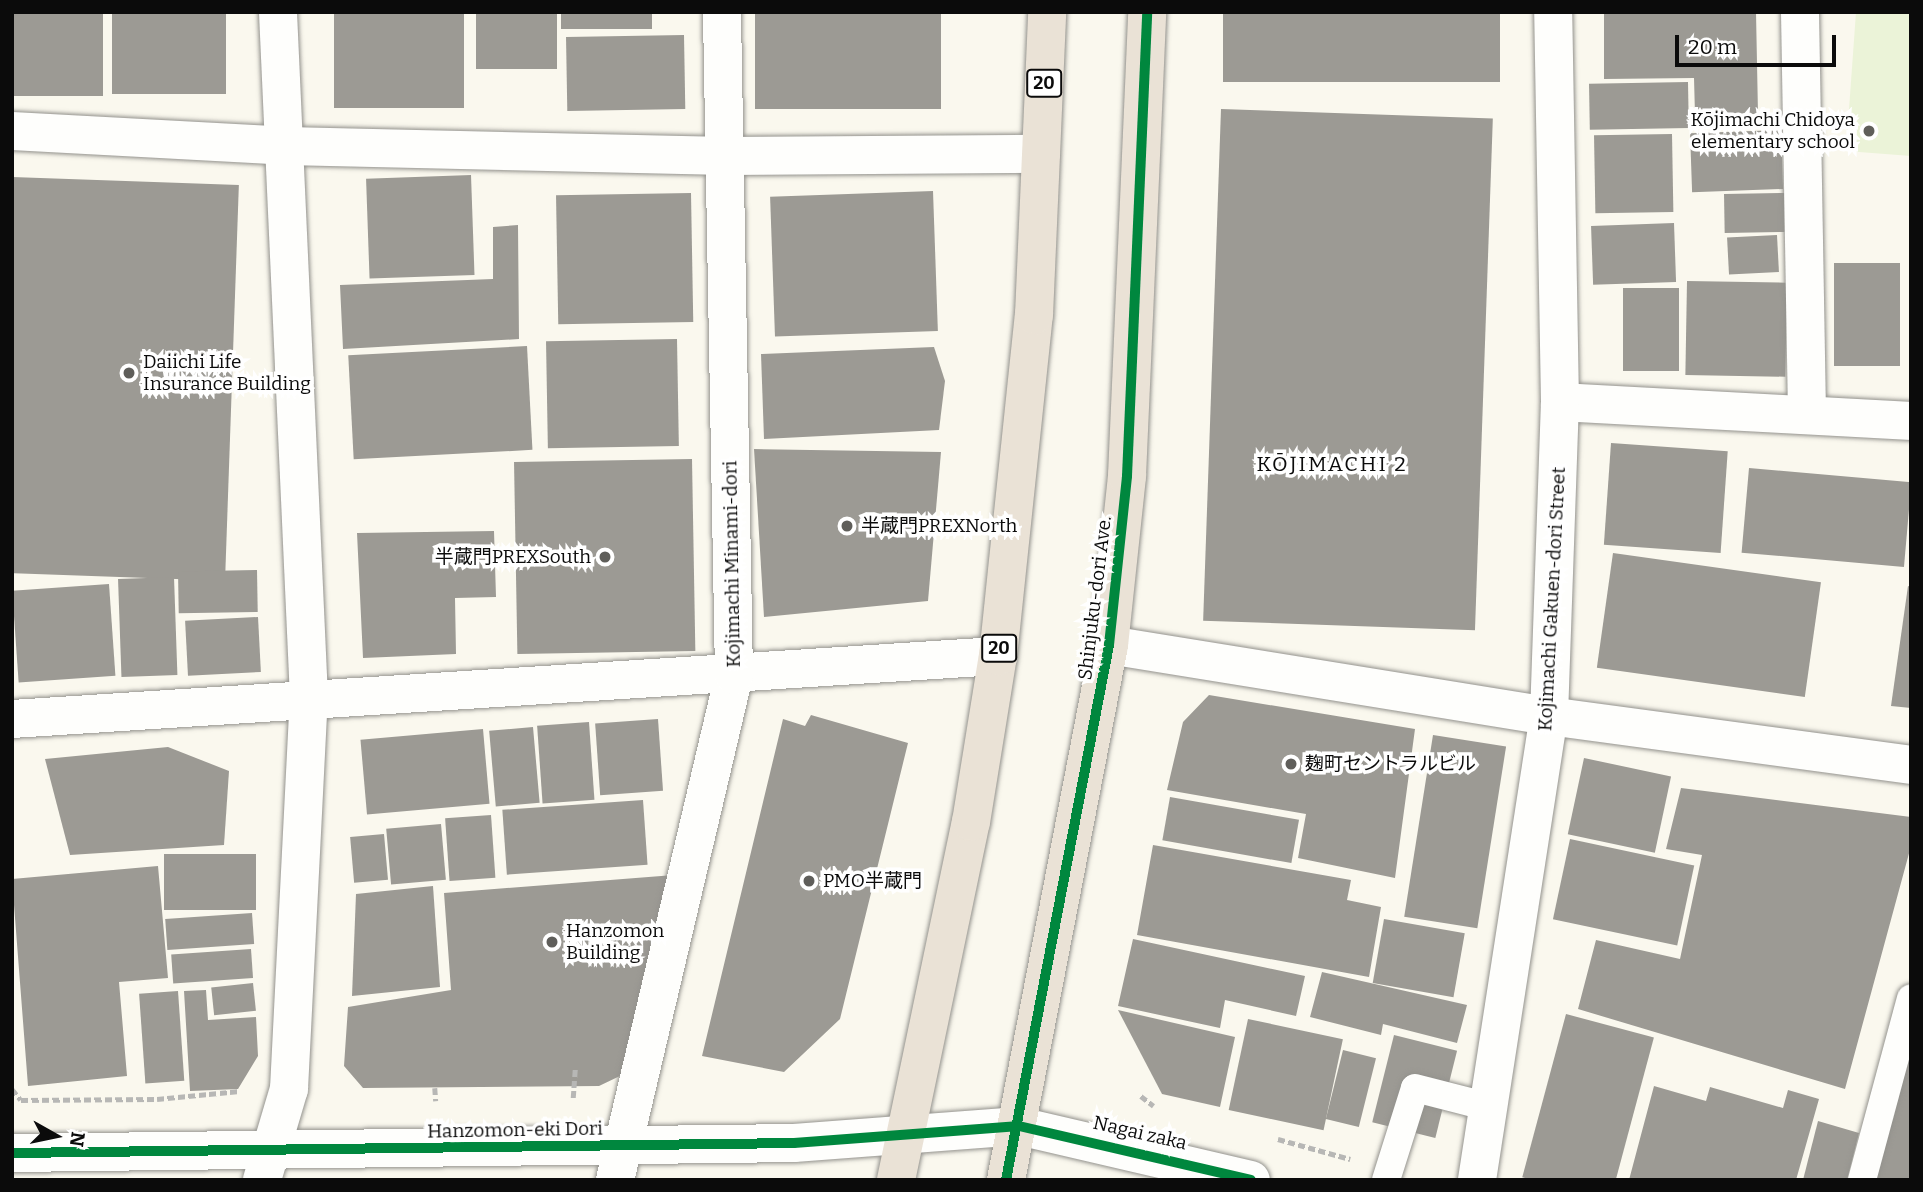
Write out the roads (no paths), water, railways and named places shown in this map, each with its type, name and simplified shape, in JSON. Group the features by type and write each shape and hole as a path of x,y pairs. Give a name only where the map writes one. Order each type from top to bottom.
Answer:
{"highway":[{"name":"20","path":"896,1180 971,822 998,656 1021,474 1041,154 1046,12"},
{"name":"Shinjuku-dori Ave.","path":"1006,1180 1019,1126 1109,645 1136,334 1147,12"}],"street":[{"path":"266,1166 289,1089 309,698 278,12"},
{"name":"Kojimachi Minami-dori","path":"619,1163 734,675 727,156 722,12"},
{"name":"Kojimachi Gakuen-dori Street","path":"1477,1180 1549,716 1560,402 1553,12"},
{"path":"1800,12 1807,414"},
{"path":"12,131 286,146 727,156 1041,154"},
{"path":"1560,402 1911,421"},
{"path":"1109,645 1549,716 1911,765"},
{"path":"12,719 309,698 734,675 998,656"},
{"name":"Hanzomon-eki Dori","path":"12,1153 266,1166 619,1163 1019,1126"},
{"name":"Nagai zaka","path":"1019,1126 1251,1180"}],"lane":[{"path":"1862,1180 1911,999"},
{"path":"1390,1175 1415,1088 1489,1107"}],"place":[{"name":"Kōjimachi Chidoya elementary school","path":"1869,131"},
{"name":"Daiichi Life Insurance Building","path":"129,373"},
{"name":"半蔵門PREXNorth","path":"847,526"},
{"name":"半蔵門PREXSouth","path":"605,557"},
{"name":"麹町セントラルビル","path":"1291,764"},
{"name":"PMO半蔵門","path":"809,881"},
{"name":"Hanzomon Building","path":"552,942"}],"district":[{"name":"KŌJIMACHI 2","path":"1332,464"}]}
